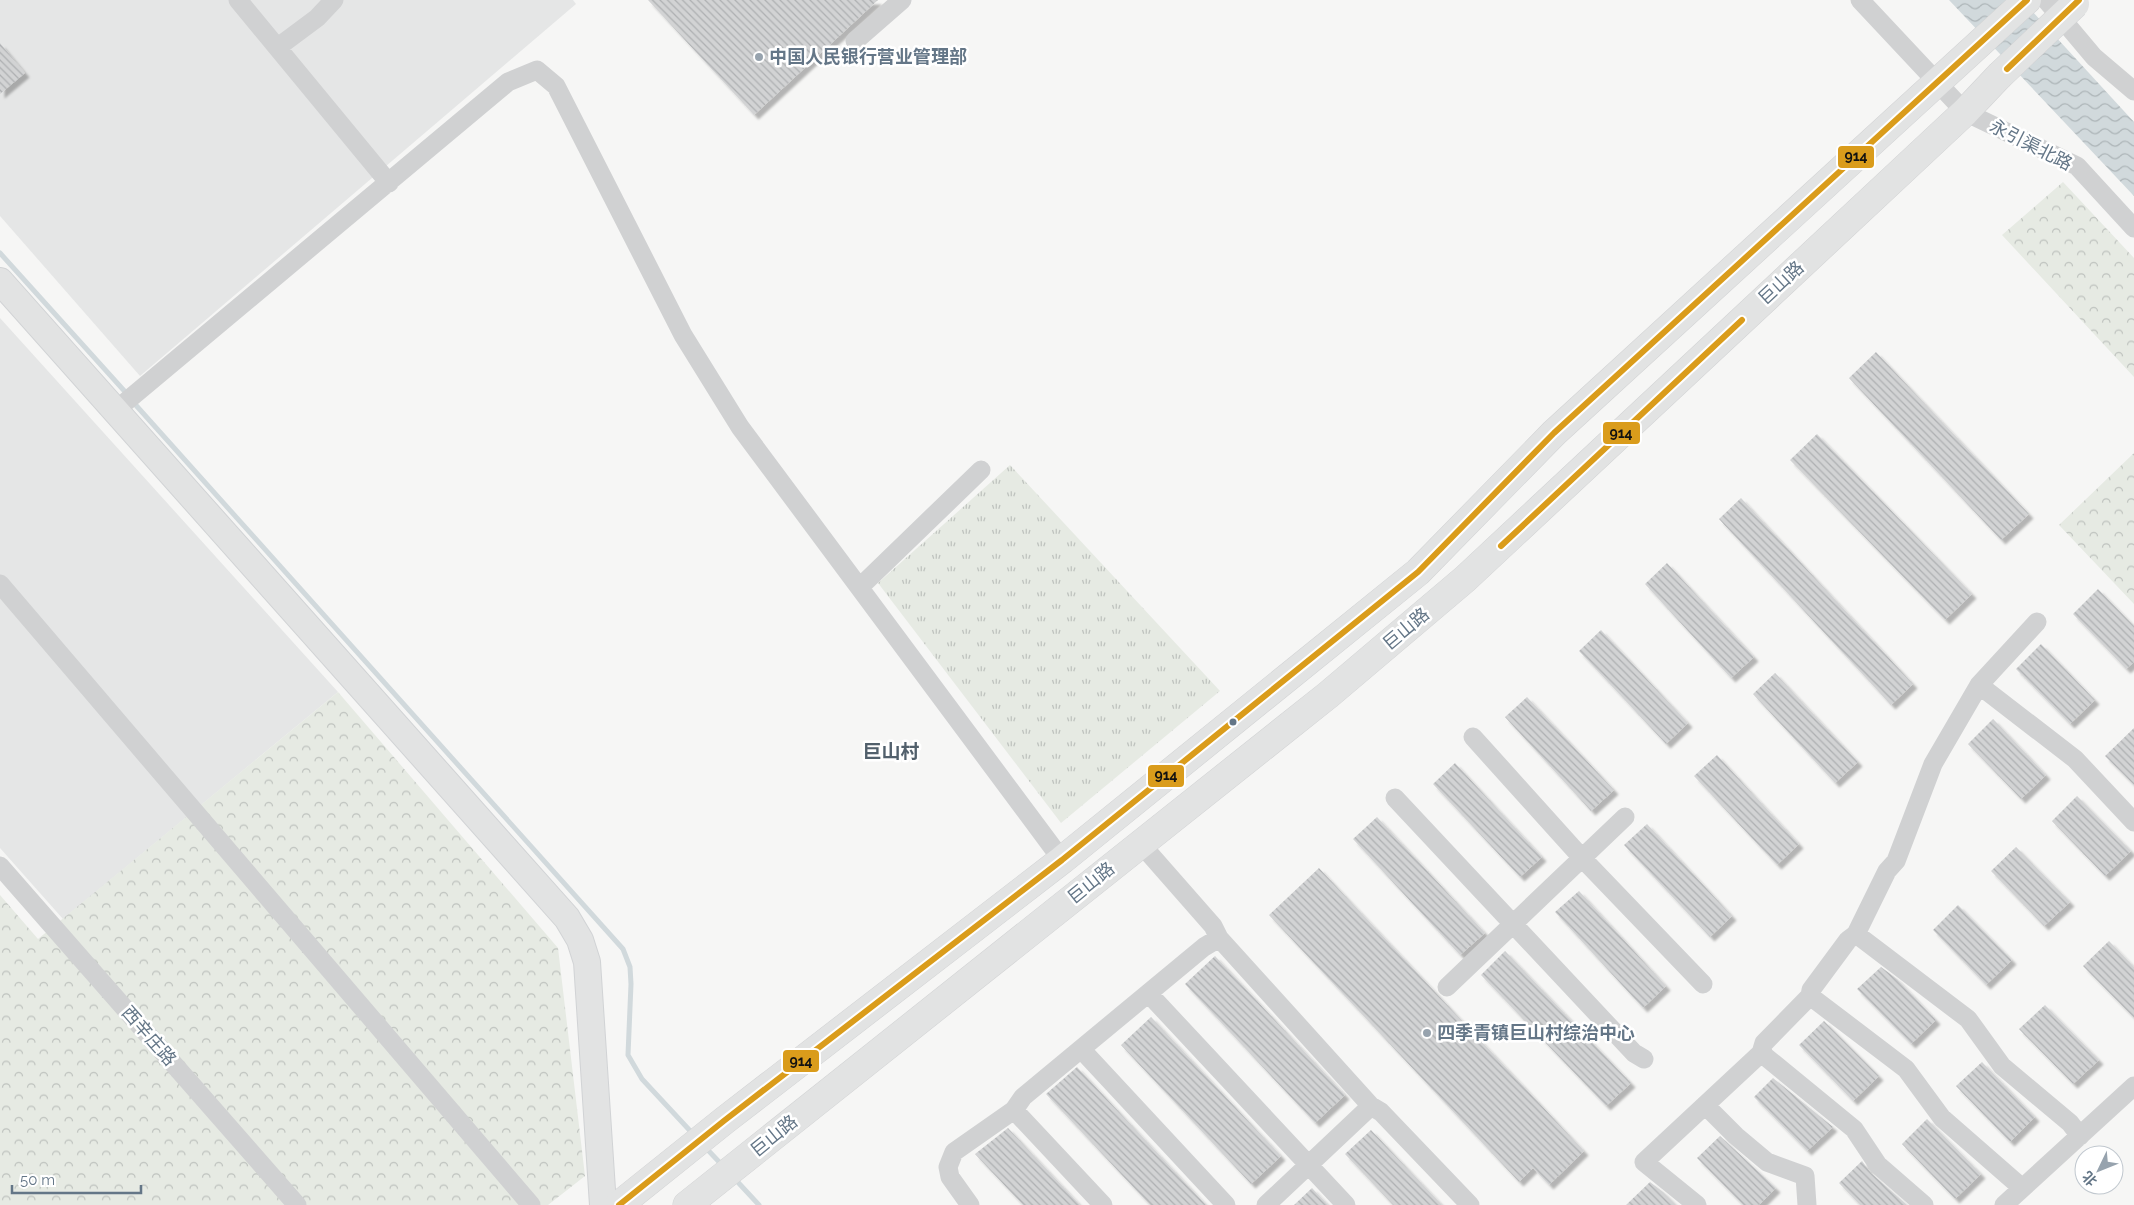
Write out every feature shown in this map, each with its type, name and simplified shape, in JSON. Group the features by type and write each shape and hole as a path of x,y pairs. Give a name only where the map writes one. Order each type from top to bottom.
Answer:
{"main road":[{"name":"巨山路","path":"619,1205 725,1120 1062,860 1418,572 1554,433 2027,0"},
{"name":"巨山路","path":"687,1205 1328,695 1466,579 1965,112 1999,76 2077,2"}],"street":[{"path":"238,0 389,183"},
{"path":"278,47 317,18 334,0"},
{"path":"856,42 902,0"},
{"path":"1860,0 1965,112"},
{"path":"2046,0 2094,57 2134,90"},
{"path":"116,410 508,82 537,70 556,86 683,335 740,427 1062,860"},
{"name":"永引渠北路","path":"1965,112 2077,166 2134,228"},
{"path":"0,281 567,918 580,940 587,962 603,1205"},
{"path":"860,587 981,470"},
{"path":"0,584 531,1205"},
{"path":"1698,1205 1644,1162 1761,1053 1764,1044 1810,996 1811,990 1848,940 1856,934 1887,871 1896,861 1932,764 1979,685 2037,622"},
{"path":"1979,685 2076,759 2134,822"},
{"path":"1473,737 1582,858 1703,984"},
{"path":"1395,798 1634,1052 1644,1059"},
{"path":"1447,987 1625,817"},
{"path":"1141,844 1213,926 1219,938 1371,1106 1381,1112 1470,1205"},
{"name":"西辛庄路","path":"0,866 298,1205"},
{"path":"1856,934 1968,1019 2002,1066 2070,1123 2080,1136"},
{"path":"970,1205 950,1177 948,1167 954,1152 1014,1110 1023,1097 1204,947 1219,938"},
{"path":"1149,994 1346,1205"},
{"path":"1810,996 1906,1069 1942,1118 2021,1188"},
{"path":"1081,1049 1226,1205"},
{"path":"1761,1053 1854,1129 1878,1165 1924,1205"},
{"path":"2004,1205 2134,1086"},
{"path":"1705,1105 1736,1136 1767,1162 1805,1176 1807,1205"},
{"path":"1266,1205 1371,1106"},
{"path":"1014,1110 1103,1205"}],"shaded area":[{"path":"0,0 573,0 576,4 140,376 0,216"},
{"path":"0,318 338,692 63,919 0,848"}],"green space":[{"path":"2063,182 2134,258 2134,377 2002,235"},
{"path":"2134,453 2134,604 2059,525"},
{"path":"1010,465 1220,691 1061,823 878,583"},
{"path":"338,692 558,948 585,1176 548,1205 0,1205 0,895 38,939"}],"water":[{"path":"1949,0 2022,0 2134,122 2134,196"}],"building":[{"name":"中国人民银行营业管理部","path":"648,0 878,0 754,115"},
{"path":"0,43 25,73 0,94"},
{"path":"1876,352 2029,514 2001,540 1849,378"},
{"path":"1817,434 1972,594 1945,620 1790,460"},
{"path":"1741,498 1913,684 1891,705 1719,519"},
{"path":"1667,563 1754,657 1731,678 1645,584"},
{"path":"2098,589 2134,626 2134,662 2126,669 2073,614"},
{"path":"1601,630 1688,723 1666,744 1579,651"},
{"path":"2041,644 2095,700 2070,724 2016,669"},
{"path":"1775,673 1858,762 1835,783 1753,694"},
{"path":"1527,697 1614,790 1591,811 1505,717"},
{"path":"1993,719 2046,775 2021,799 1968,744"},
{"path":"2134,728 2134,785 2105,756"},
{"path":"1717,755 1799,844 1777,865 1694,776"},
{"path":"1455,763 1542,857 1520,877 1433,784"},
{"path":"2077,796 2131,851 2105,876 2052,821"},
{"path":"1377,817 1485,933 1460,955 1353,839"},
{"path":"1647,824 1732,916 1710,937 1624,845"},
{"path":"2016,847 2070,902 2044,926 1991,871"},
{"name":"四季青镇巨山村综治中心","path":"1319,868 1584,1151 1549,1185 1533,1168 1519,1182 1269,915"},
{"path":"1579,891 1666,986 1643,1008 1555,912"},
{"path":"1958,905 2012,960 1986,985 1933,930"},
{"path":"2109,941 2134,967 2134,1018 2083,966"},
{"path":"1505,951 1631,1083 1606,1106 1481,975"},
{"path":"1215,956 1345,1095 1315,1123 1185,984"},
{"path":"1881,967 1897,979 1936,1020 1911,1044 1857,989"},
{"path":"2045,1005 2099,1060 2073,1084 2019,1029"},
{"path":"1151,1017 1281,1156 1251,1184 1121,1045"},
{"path":"1824,1021 1879,1076 1853,1101 1799,1045"},
{"path":"1982,1062 2035,1117 2010,1142 1956,1086"},
{"path":"1077,1067 1206,1205 1150,1205 1046,1094"},
{"path":"1773,1078 1833,1127 1807,1151 1754,1097"},
{"path":"1927,1119 1981,1174 1955,1199 1902,1144"},
{"path":"1008,1128 1080,1205 1023,1205 975,1154"},
{"path":"1371,1130 1442,1205 1393,1205 1345,1154"},
{"path":"1720,1136 1776,1188 1759,1205 1743,1205 1697,1158"},
{"path":"1862,1161 1871,1173 1907,1205 1860,1205 1839,1183"},
{"path":"1650,1182 1663,1192 1676,1205 1626,1205"},
{"path":"1312,1188 1328,1205 1294,1205"}],"waterway":[{"path":"0,253 128,395"},
{"path":"133,402 623,949 630,967 631,984 628,1055 642,1079 694,1135"},
{"path":"705,1147 723,1166"},
{"path":"734,1178 759,1205"}],"transit line":[{"name":"914","path":"619,1205 725,1120 1062,860 1418,572 1554,433 2027,0"},
{"name":"914","path":"2007,69 2079,0"},
{"name":"914","path":"1501,546 1742,320"}],"place":[{"name":"中国人民银行营业管理部","path":"759,57"},
{"name":"四季青镇巨山村综治中心","path":"1427,1033"}],"district":[{"name":"巨山村","path":"891,751"}]}
